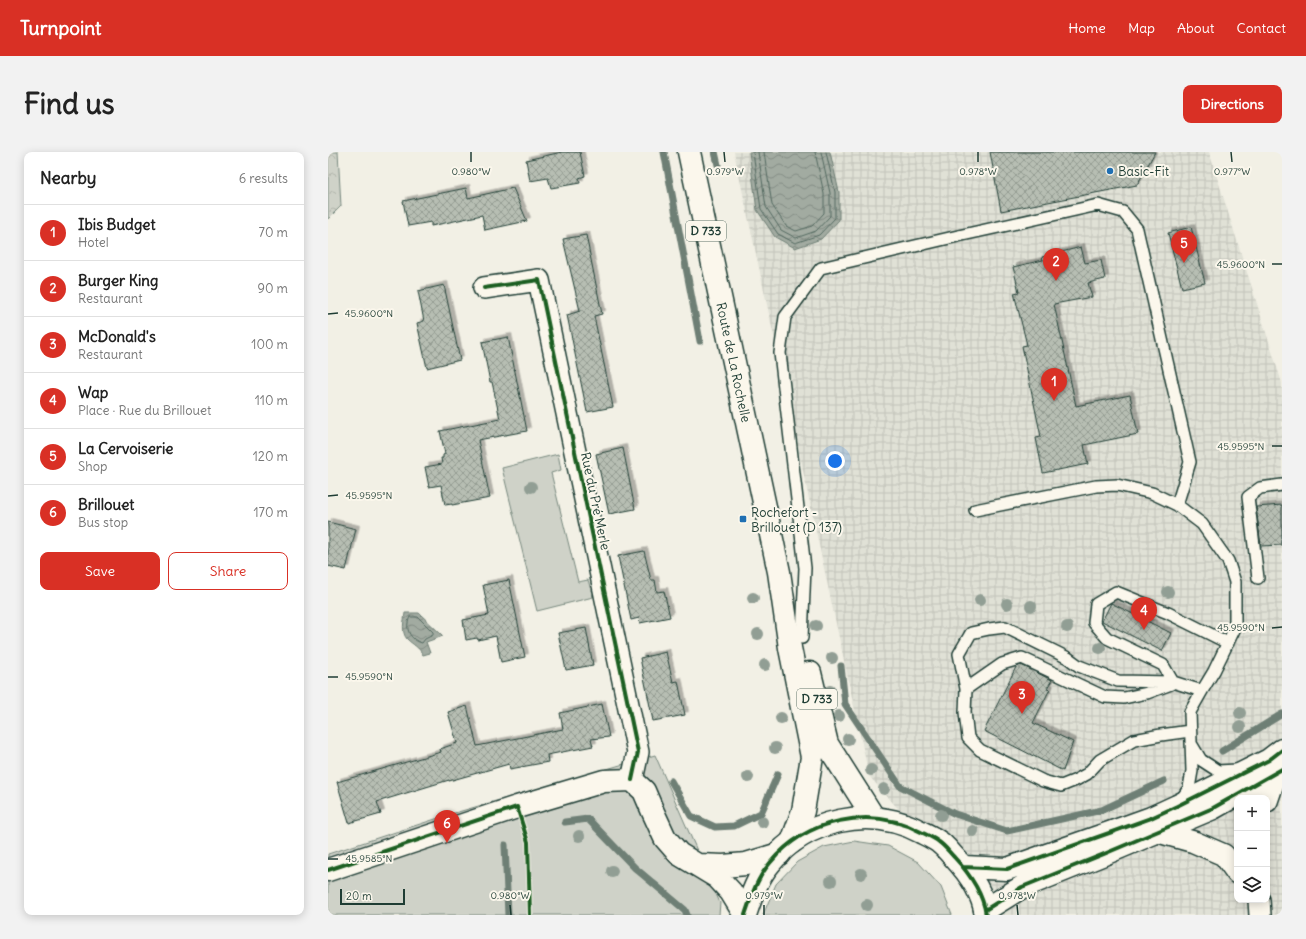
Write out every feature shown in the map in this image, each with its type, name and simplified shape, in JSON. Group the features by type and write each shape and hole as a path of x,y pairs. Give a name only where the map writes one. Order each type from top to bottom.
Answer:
{"main road":[{"name":"Route de La Rochelle","path":"689,152 779,572 790,648 812,757 803,811 785,848"},
{"name":"Route de La Rochelle","path":"779,572 802,638 827,744 874,818"},
{"path":"963,867 1007,868 1151,818 1269,760 1282,750"},
{"path":"696,865 723,866 746,864 785,848 817,827 845,819 874,818 908,825 939,841 963,867 977,887 985,912 1022,887 1213,808 1279,770"},
{"path":"328,870 518,807 604,781 632,780 644,790 665,838 679,854 717,877 731,892 745,915"},
{"path":"745,915 753,890 769,864 785,848"}],"street":[{"name":"Rue du Pré Merle","path":"484,288 539,280 638,752 632,780"},
{"path":"1269,795 1279,770"},
{"path":"1158,832 1194,842 1224,855 1234,869"}],"lane":[{"path":"802,638 805,568 780,353 785,317 821,268 1098,205 1123,212 1137,229 1190,462 1177,504"},
{"path":"975,510 1096,486 1116,485 1152,493 1177,504 1202,524 1228,561 1235,582 1235,628 1214,671 1190,712 1192,770 1189,788 1177,806"},
{"path":"1258,578 1248,496 1260,488 1282,485"},
{"path":"1173,682 1163,665 1107,638 1094,623 1096,604 1116,592 1168,613 1228,643"},
{"path":"1190,737 1161,735 1134,740 1100,760 1086,774 1076,780 1061,786 1042,780 980,750 968,738 965,712 966,689 959,654 971,634 989,628 1005,627 1068,658 1079,666 1118,681 1173,682 1202,691"},
{"path":"966,689 1002,664 1022,658 1105,697 1124,698 1147,693 1160,689 1173,682"},
{"path":"1190,737 1201,760 1218,771 1251,768"}],"shaded area":[{"path":"734,152 1209,152 1282,383 1282,915 993,915 869,776"}],"green space":[{"path":"328,152 338,152 341,206 328,219"},
{"path":"558,454 561,470 551,473 578,582 588,580 593,597 537,611 502,468"},
{"path":"655,755 720,903 719,915 328,915 328,854 451,814"},
{"path":"854,841 888,846 918,862 941,887 952,915 763,915 776,884 797,862 824,847"}],"water":[{"path":"749,152 830,152 839,192 839,220 821,239 795,248 775,237 757,210"},
{"path":"405,613 419,613 443,636 426,642 430,653 423,655 420,650 405,636 403,626"}],"building":[{"path":"562,152 580,152 585,176 579,178 580,183 551,188 548,178 530,181 526,160"},
{"path":"990,152 1155,152 1137,185 1001,211"},
{"path":"466,188 468,198 513,188 527,221 485,230 482,215 431,226 431,222 408,226 403,201"},
{"path":"1191,227 1205,283 1182,288 1168,233"},
{"path":"586,235 602,314 594,316 613,407 587,412 567,315 580,311 563,239"},
{"path":"1081,247 1085,263 1101,260 1105,279 1088,283 1092,297 1054,304 1076,406 1130,395 1138,434 1084,445 1088,464 1043,473 1036,438 1041,437 1022,346 1027,345 1014,293 1019,292 1013,267 1043,260 1042,257"},
{"path":"444,285 460,360 427,368 417,323 424,321 418,291"},
{"path":"508,337 527,431 478,440 490,498 445,505 441,485 429,487 425,467 442,464 441,458 443,458 443,455 445,454 440,431 500,419 492,382 490,382 482,342"},
{"path":"623,448 635,509 609,514 596,454"},
{"path":"1282,505 1282,545 1261,546 1256,507"},
{"path":"328,522 356,529 346,570 328,566"},
{"path":"644,551 651,580 655,580 657,592 664,591 670,617 640,623 639,618 631,620 618,556"},
{"path":"509,580 525,657 501,662 496,636 478,640 477,638 466,640 463,620 489,615 483,585"},
{"path":"1111,603 1171,633 1162,651 1102,621"},
{"path":"586,628 593,665 566,670 558,633"},
{"path":"666,652 673,682 678,681 685,715 653,721 640,658"},
{"path":"1021,665 1052,680 1047,688 1050,689 1033,723 1073,742 1063,771 984,731 1016,667"},
{"path":"602,704 609,737 591,739 593,746 547,755 548,762 510,769 509,764 449,780 377,802 381,814 349,823 337,782 441,752 440,749 457,743 448,712 467,706 477,746 563,729 560,713"}],"waterway":[{"path":"664,152 700,341"},
{"path":"715,152 718,165"},
{"path":"841,666 845,704 900,786 955,814 1007,831 1102,810 1164,781"},
{"path":"1222,751 1282,714"},
{"path":"671,781 691,816 715,827 734,826 761,813 778,774"},
{"path":"565,822 588,819 635,868 685,910 687,915"},
{"path":"505,845 508,915"}],"cycle path":[{"path":"484,288 539,280 638,752 632,780"},
{"path":"963,867 1007,869 1151,818 1269,760 1282,750"},
{"path":"985,910 1022,887 1213,808 1282,769"},
{"path":"328,870 517,807 528,842 530,915"},
{"path":"745,915 761,875 770,863 785,848 802,836 820,827 840,821 860,818 881,819 901,824 935,839 960,863 970,877 979,891 986,915"}],"place":[{"name":"Basic-Fit","path":"1110,171"},
{"name":"La Cervoiserie","path":"1184,263"},
{"name":"Burger King","path":"1056,281"},
{"name":"Ibis Budget","path":"1054,401"},
{"name":"Rochefort - Brillouet (D 137)","path":"743,519"},
{"name":"Wap","path":"1144,630"},
{"name":"McDonald's","path":"1022,714"},
{"name":"Brillouet","path":"447,843"}]}
